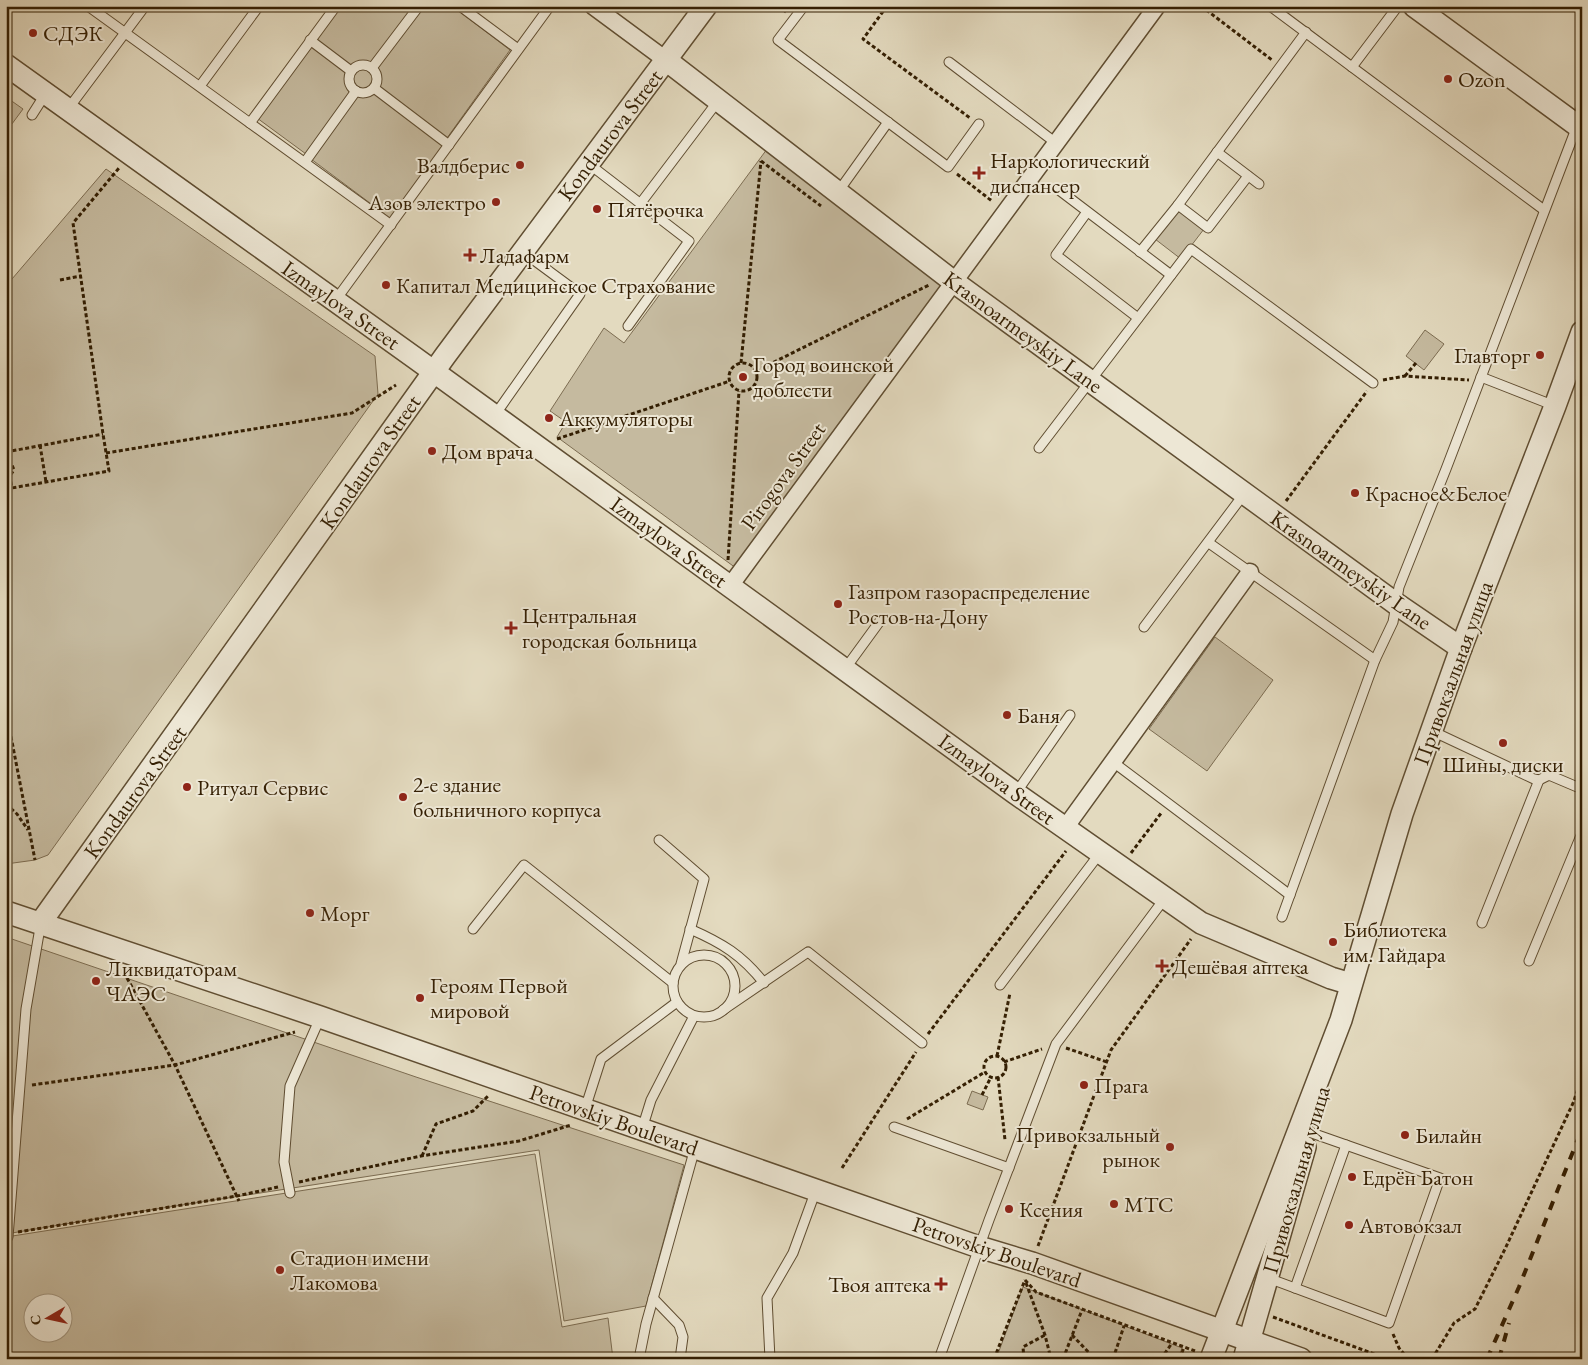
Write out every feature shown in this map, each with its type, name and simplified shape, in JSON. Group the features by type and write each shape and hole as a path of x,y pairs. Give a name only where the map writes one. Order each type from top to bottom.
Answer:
{"street":[{"name":"Krasnoarmeyskiy Lane","path":"593,6 954,282 1244,494 1460,648"},
{"name":"Kondaurova Street","path":"41,922 434,372 706,6"},
{"path":"1414,6 1579,127"},
{"name":"Pirogova Street","path":"730,586 1056,143 1150,9"},
{"name":"Izmaylova Street","path":"6,65 336,301 1016,793 1201,923 1331,978 1351,984"},
{"name":"Привокзальная улица","path":"1247,1349 1351,984 1402,814 1460,648 1582,332"},
{"path":"1066,828 1250,572"},
{"name":"Petrovskiy Boulevard","path":"6,912 41,922 320,1017 979,1246 1028,1271 1222,1330 1247,1349 1302,1359"},
{"name":"Привокзальная улица","path":"1212,1358 1341,1020"}],"lane":[{"path":"88,6 391,225"},
{"path":"68,109 145,6"},
{"path":"200,86 259,6"},
{"path":"250,123 336,6"},
{"path":"372,68 419,6"},
{"path":"460,6 518,49"},
{"path":"336,301 550,6"},
{"path":"804,6 778,40 948,167 979,124"},
{"path":"1270,6 1544,210"},
{"path":"1352,67 1398,6"},
{"path":"1140,252 1178,205 1306,32"},
{"path":"310,40 351,70"},
{"path":"950,62 1056,143"},
{"path":"363,64 372,68 377,75 374,88 366,93 356,91 350,84 349,75 351,70 363,64"},
{"path":"374,88 449,145"},
{"path":"305,162 356,91"},
{"path":"32,115 46,94"},
{"path":"640,204 719,101"},
{"path":"1282,917 1375,660 1393,622 1399,588 1544,210 1579,127 1582,105"},
{"path":"838,192 888,122"},
{"path":"1217,152 1259,184"},
{"path":"588,164 689,241 628,326"},
{"path":"1178,205 1208,228 1248,176"},
{"path":"1059,190 1171,275"},
{"path":"1088,212 1056,255 1138,318"},
{"path":"1038,448 1191,249 1373,383"},
{"path":"495,416 580,294 523,252"},
{"path":"1480,379 1555,406"},
{"path":"1144,626 1209,543 1244,494"},
{"path":"1209,543 1375,660"},
{"path":"844,669 880,621"},
{"path":"1016,793 1070,715"},
{"path":"1431,730 1534,779 1539,780 1549,775 1582,789"},
{"path":"1114,762 1290,895"},
{"path":"1482,923 1539,780"},
{"path":"1529,961 1582,833"},
{"path":"658,840 704,879 681,964 675,973 672,983 673,993 677,1002 685,1011 694,1016 714,1015 808,952 922,1043"},
{"path":"1000,985 1100,853"},
{"path":"473,929 524,865 672,983"},
{"path":"939,1359 979,1246 1056,1044 1165,898"},
{"path":"8,1237 26,1009 41,922"},
{"path":"690,929 717,940 753,969 764,982"},
{"path":"681,964 689,958 703,955 718,958 726,964 732,973 734,988 730,1002 723,1010"},
{"path":"585,1110 601,1059 677,1002"},
{"path":"642,1130 652,1100 694,1016"},
{"path":"290,1193 284,1162 290,1086 320,1017"},
{"path":"894,1127 1009,1168"},
{"path":"1268,1278 1389,1323 1440,1178 1309,1132"},
{"path":"1295,1288 1346,1145"},
{"path":"639,1359 653,1298 695,1148"},
{"path":"770,1359 767,1298 793,1253 816,1190"},
{"path":"653,1298 679,1325 683,1337 680,1359"}],"path":[{"path":"887,6 863,39 979,124"},
{"path":"1201,6 1280,66"},
{"path":"6,489 109,471 73,223 130,154"},
{"path":"741,363 762,161"},
{"path":"948,167 992,201"},
{"path":"60,280 81,276"},
{"path":"756,370 930,286"},
{"path":"741,363 750,365 756,370 757,375 755,385 748,390 739,391 732,386 730,381 731,371 741,363"},
{"path":"1406,376 1416,363"},
{"path":"1284,504 1373,383 1406,376 1480,379"},
{"path":"557,439 730,381"},
{"path":"106,453 352,412 396,385"},
{"path":"728,563 739,391"},
{"path":"6,452 103,434"},
{"path":"40,446 46,482"},
{"path":"6,456 7,464 12,465 14,468 14,471 8,475 12,488"},
{"path":"6,711 35,860"},
{"path":"1131,853 1168,803"},
{"path":"6,804 17,814 29,833"},
{"path":"842,1168 922,1043 1066,852"},
{"path":"994,1359 1111,1050 1191,939"},
{"path":"127,978 175,1065 239,1201"},
{"path":"997,1056 1010,992 1000,985"},
{"path":"20,1087 175,1065 294,1032"},
{"path":"1004,1062 1056,1044 1107,1062"},
{"path":"997,1056 1003,1059 1006,1070 1001,1076 994,1078 990,1077 983,1068 985,1061 990,1057 997,1056"},
{"path":"894,1127 985,1072"},
{"path":"1432,1359 1454,1322 1474,1309 1505,1249 1574,1101 1582,1075"},
{"path":"982,1096 990,1077"},
{"path":"998,1077 1009,1168"},
{"path":"422,1156 436,1124 473,1111 490,1095"},
{"path":"1028,1271 1036,1292 1212,1358"},
{"path":"1028,1271 1051,1359"},
{"path":"1063,1359 1082,1310"},
{"path":"1258,1312 1388,1359"},
{"path":"1389,1323 1399,1348 1408,1359"},
{"path":"1113,1359 1124,1326"},
{"path":"1024,1359 1023,1347 1045,1335"},
{"path":"1072,1335 1095,1359"},
{"path":"1161,1359 1172,1343"},
{"path":"1180,1359 1184,1347"}],"shaded area":[{"path":"340,6 414,6 370,63 360,62 351,66 316,40"},
{"path":"425,6 452,6 510,50 447,138 379,87 381,78 376,68"},
{"path":"312,46 347,72 347,83 352,92 306,154 257,118"},
{"path":"363,69 370,72 373,79 370,86 363,89 356,86 353,79 356,72"},
{"path":"373,91 443,145 390,218 311,159 358,95 366,95"},
{"path":"6,97 23,109 6,132"},
{"path":"770,145 953,282 740,571 557,437 566,422 550,411 604,328 624,343"},
{"path":"106,169 375,356 378,394 48,855 35,860 6,864 6,286"},
{"path":"1178,210 1204,229 1181,259 1155,239"},
{"path":"1425,330 1444,344 1424,370 1406,356"},
{"path":"1215,637 1273,680 1207,771 1149,729"},
{"path":"6,937 416,1077 684,1165 646,1306 564,1321 539,1150 6,1234"},
{"path":"972,1091 988,1097 983,1110 967,1104"},
{"name":"Стадион имени Лакомова","path":"535,1154 562,1327 608,1318 613,1359 6,1359 6,1237"},
{"path":"1023,1287 1182,1348 1178,1359 996,1359"}],"railway":[{"path":"1487,1359 1519,1287 1582,1129"},
{"path":"1499,1359 1509,1323"}],"place":[{"name":"СДЭК","path":"33,33"},
{"name":"Ozon","path":"1448,79"},
{"name":"Валдберис","path":"520,165"},
{"name":"Наркологический диспансер","path":"979,173"},
{"name":"Азов электро","path":"496,202"},
{"name":"Пятёрочка","path":"597,209"},
{"name":"Ладафарм","path":"470,255"},
{"name":"Капитал Медицинское Страхование","path":"386,285"},
{"name":"Главторг","path":"1540,355"},
{"name":"Город воинской доблести","path":"743,377"},
{"name":"Аккумуляторы","path":"549,418"},
{"name":"Дом врача","path":"432,451"},
{"name":"Красное&Белое","path":"1355,493"},
{"name":"Газпром газораспределение Ростов-на-Дону","path":"838,604"},
{"name":"Центральная городская больница","path":"511,628"},
{"name":"Баня","path":"1007,715"},
{"name":"Шины, диски","path":"1503,743"},
{"name":"Ритуал Сервис","path":"187,787"},
{"name":"2-е здание больничного корпуса","path":"403,797"},
{"name":"Морг","path":"310,913"},
{"name":"Библиотека им. Гайдара","path":"1333,942"},
{"name":"Дешёвая аптека","path":"1162,966"},
{"name":"Ликвидаторам ЧАЭС","path":"96,981"},
{"name":"Героям Первой мировой","path":"420,998"},
{"name":"Прага","path":"1084,1085"},
{"name":"Билайн","path":"1405,1135"},
{"name":"Привокзальный рынок","path":"1170,1147"},
{"name":"Едрён Батон","path":"1352,1177"},
{"name":"МТС","path":"1114,1204"},
{"name":"Ксения","path":"1009,1209"},
{"name":"Автовокзал","path":"1349,1225"},
{"name":"Стадион имени Лакомова","path":"280,1270"},
{"name":"Твоя аптека","path":"941,1284"}]}
